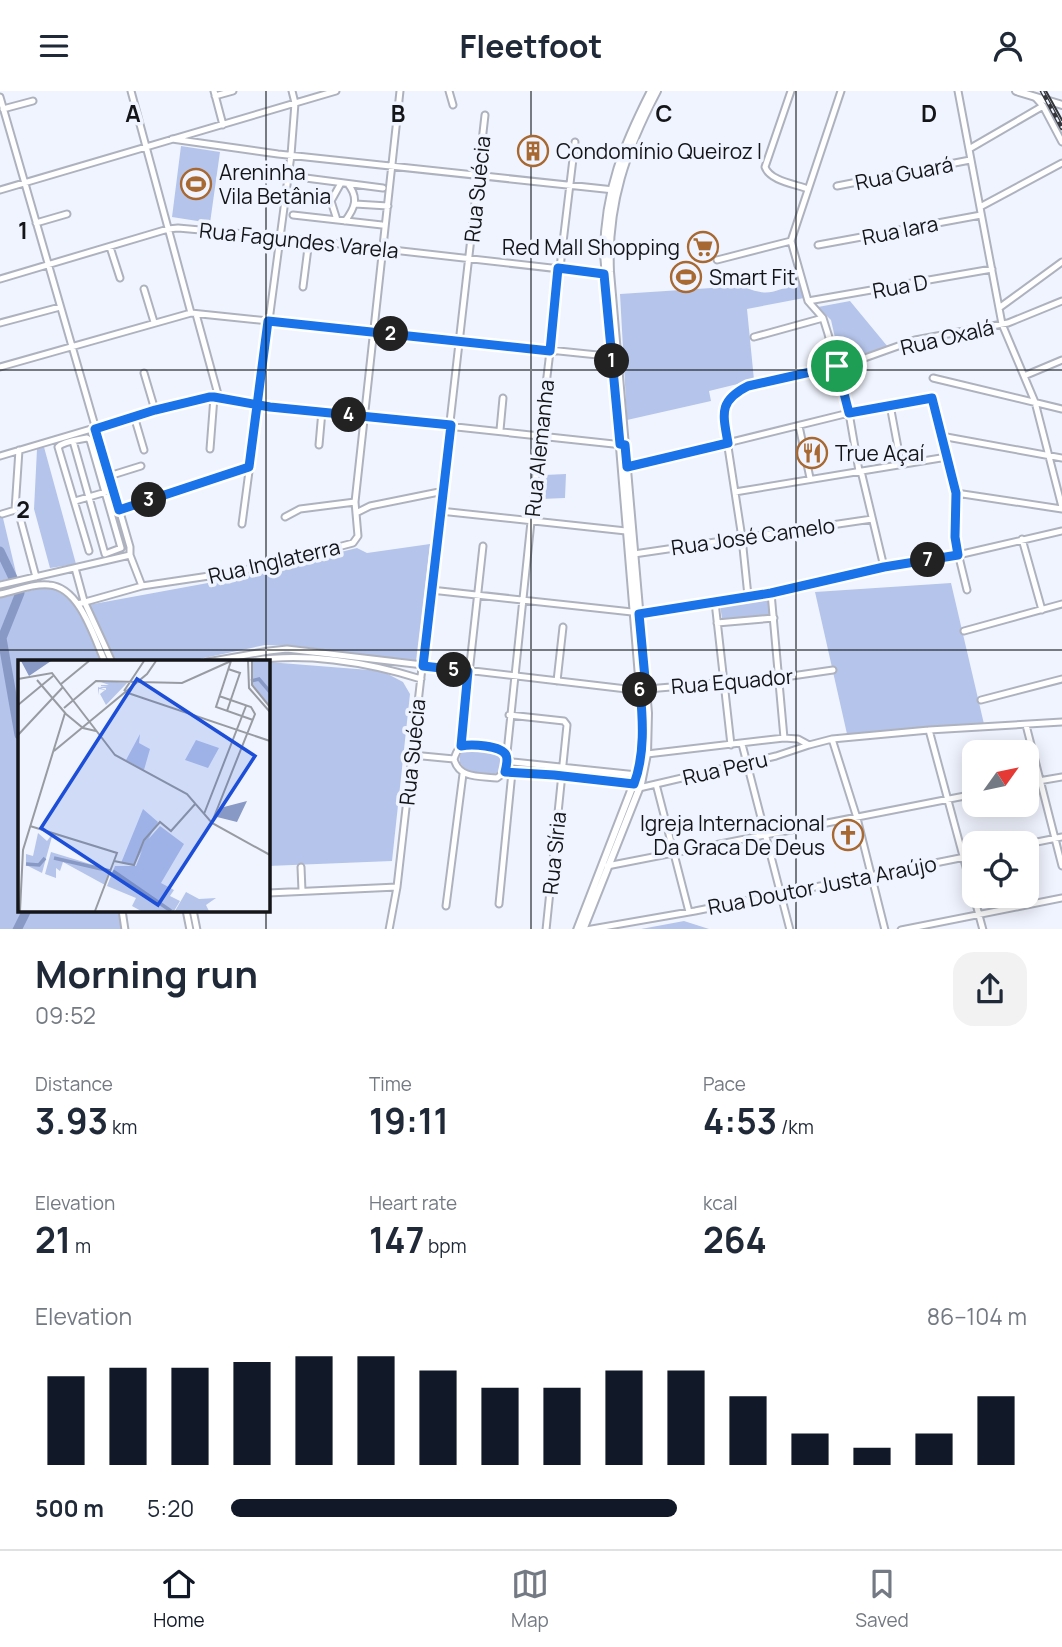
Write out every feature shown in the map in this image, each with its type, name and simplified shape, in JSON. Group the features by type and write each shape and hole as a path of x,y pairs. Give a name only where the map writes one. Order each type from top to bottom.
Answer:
{"main road":[{"path":"615,357 604,274 604,231 627,139 650,91"},
{"path":"636,613 634,554 615,357 610,263 611,222 614,190 632,141 657,91"},
{"path":"1016,91 1032,94 1061,106"},
{"path":"577,929 647,754 636,613 626,531 625,468"},
{"path":"636,786 643,725 643,690"},
{"path":"584,929 603,866"}],"street":[{"path":"131,91 217,398 210,449"},
{"path":"223,125 214,94 233,91"},
{"path":"242,524 291,155 295,103 292,91"},
{"path":"186,138 336,91"},
{"name":"Rua Inglaterra","path":"81,602 142,586 236,572 349,544 358,536 355,502 400,91"},
{"path":"449,91 453,105"},
{"path":"791,91 765,167 772,176 808,188"},
{"path":"841,91 791,241 808,301 823,318 837,366 884,567"},
{"path":"956,493 1062,508 1035,402 1002,324 958,91"},
{"path":"1032,94 1043,106 1062,142"},
{"path":"0,97 130,547 130,555 142,586"},
{"path":"3,109 33,101"},
{"name":"Rua Guará","path":"969,149 1043,106"},
{"name":"Rua Suécia","path":"389,929 397,887 444,491 485,115"},
{"path":"0,190 146,146 186,138 291,155 614,190"},
{"name":"Rua Alemanha","path":"507,757 509,715 558,268 575,142"},
{"name":"Rua Guará","path":"837,186 971,160"},
{"path":"979,207 1062,163"},
{"path":"298,177 383,188"},
{"path":"344,183 355,198 355,204 345,221"},
{"path":"337,220 331,201 344,183"},
{"path":"355,204 388,206"},
{"path":"36,223 67,214"},
{"path":"293,215 382,225"},
{"name":"Rua Iara","path":"818,245 981,215"},
{"name":"Rua Fagundes Varela","path":"0,279 168,229 309,240 604,274"},
{"path":"303,287 309,240"},
{"path":"717,260 791,241"},
{"path":"110,247 120,278"},
{"path":"999,308 1062,262"},
{"name":"Rua D","path":"808,301 992,269"},
{"path":"144,289 154,322"},
{"name":"Rua Oxalá","path":"728,443 723,410 727,400 748,386 837,366 915,340 1002,324 1062,301"},
{"path":"0,323 60,307"},
{"path":"0,367 194,313 615,357"},
{"path":"754,337 823,318"},
{"path":"1024,376 1062,361"},
{"path":"144,373 155,410"},
{"path":"933,378 1062,409"},
{"path":"0,456 203,397 623,445"},
{"path":"500,430 503,398"},
{"path":"625,468 849,413 931,398 956,493 955,537 967,590"},
{"path":"890,405 901,464"},
{"path":"319,445 322,411"},
{"path":"134,416 144,450"},
{"path":"799,426 810,478"},
{"path":"942,436 1062,458"},
{"path":"73,441 105,554 119,551 121,548 87,437 73,441 58,447 89,551"},
{"path":"728,443 748,596"},
{"path":"2,514 15,510 19,450"},
{"path":"735,492 947,457"},
{"path":"109,476 141,466"},
{"path":"119,510 249,467"},
{"path":"75,501 113,490"},
{"path":"356,513 370,506 444,491"},
{"path":"285,517 300,509 355,502"},
{"path":"440,511 626,531"},
{"path":"19,515 36,577"},
{"name":"Rua José Camelo","path":"634,554 872,519"},
{"path":"431,590 636,613 771,593 1062,531"},
{"path":"1022,539 1042,610"},
{"path":"446,906 463,773 454,759 461,746 483,546"},
{"path":"0,585 130,555"},
{"path":"75,569 81,602 104,660"},
{"path":"954,578 963,576"},
{"path":"0,594 50,585 69,593 81,602 111,660"},
{"path":"771,593 784,738"},
{"path":"715,602 731,745"},
{"path":"964,631 1062,604"},
{"path":"717,623 774,618"},
{"path":"557,681 564,627"},
{"name":"Rua Equador","path":"217,660 287,649 643,690 778,678 833,670"},
{"path":"258,660 285,656 379,667 421,679"},
{"path":"404,674 408,674 411,669 405,663"},
{"path":"981,700 1062,679"},
{"path":"509,715 564,721 567,725 563,768"},
{"name":"Rua Peru","path":"463,773 497,778 509,772 612,781 636,786 656,784 832,739 1062,722"},
{"path":"1026,725 1029,740"},
{"path":"929,730 962,850"},
{"path":"647,754 784,738 798,739 809,745"},
{"path":"832,739 857,818 885,929"},
{"path":"741,744 790,929"},
{"path":"461,746 494,747 513,762 637,775"},
{"path":"412,755 454,759"},
{"path":"499,904 509,772 507,757"},
{"name":"Rua Síria","path":"546,929 563,768"},
{"path":"612,781 613,773"},
{"path":"1040,781 1062,777"},
{"path":"656,784 689,912"},
{"path":"1040,785 1062,866"},
{"path":"603,866 962,796"},
{"path":"1039,841 1062,837"},
{"name":"Rua Doutor Justa Araújo","path":"584,929 689,912 962,857"},
{"path":"301,867 302,891"},
{"path":"270,893 397,887"},
{"path":"901,929 1062,898"},
{"path":"978,908 984,929"}],"shaded area":[{"name":"Areninha Vila Betânia","path":"181,146 220,152 210,223 172,217"},
{"path":"799,283 804,298 747,309 754,380 709,391 711,401 627,420 620,294 742,286 765,292 777,291"},
{"path":"850,301 888,347 840,360 831,320 818,307"},
{"path":"44,447 76,564 50,568 34,509 37,449"},
{"path":"566,474 565,498 541,499 544,475"},
{"path":"0,516 3,518 17,577 0,581"},
{"path":"430,544 416,661 296,646 265,645 194,660 114,660 88,605 235,578 357,548 367,553"},
{"path":"951,583 984,724 847,734 815,592"},
{"path":"47,587 58,592 68,599 82,617 100,660 18,660 18,912 121,912 124,929 0,929 0,597"},
{"path":"765,596 768,599 768,616 725,620 722,618 720,606 723,603"},
{"path":"270,662 382,671 403,682 410,694 392,861 270,866"},
{"path":"472,747 499,752 504,759 502,770 491,774 466,770 460,763 459,754"},
{"path":"684,921 709,929 641,929"}],"waterway":[{"path":"0,551 13,578"},
{"path":"18,729 2,638 20,593"},
{"path":"18,929 26,912"}],"tram line":[{"path":"1046,91 1062,120"}],"railway":[{"path":"1042,91 1062,128"}],"place":[{"name":"Condomínio Queiroz I","path":"533,151"},
{"name":"Areninha Vila Betânia","path":"196,184"},
{"name":"Red Mall Shopping","path":"703,247"},
{"name":"Smart Fit","path":"686,277"},
{"name":"True Açaí","path":"812,453"},
{"name":"Igreja Internacional Da Graca De Deus","path":"848,835"}],"route":[{"path":"837,366 748,386 736,392 727,400 723,410 728,443 627,467 625,445 620,444 604,274 558,268 550,351 268,321 256,404 249,467 119,510 95,429 203,397 214,397 256,404 270,407 451,425 423,666 468,671 461,746 494,747 503,751 507,759 505,772 634,784 643,725 640,690 646,689 639,614 771,593 884,567 958,555 955,537 956,493 932,398 849,413 837,366"}]}
